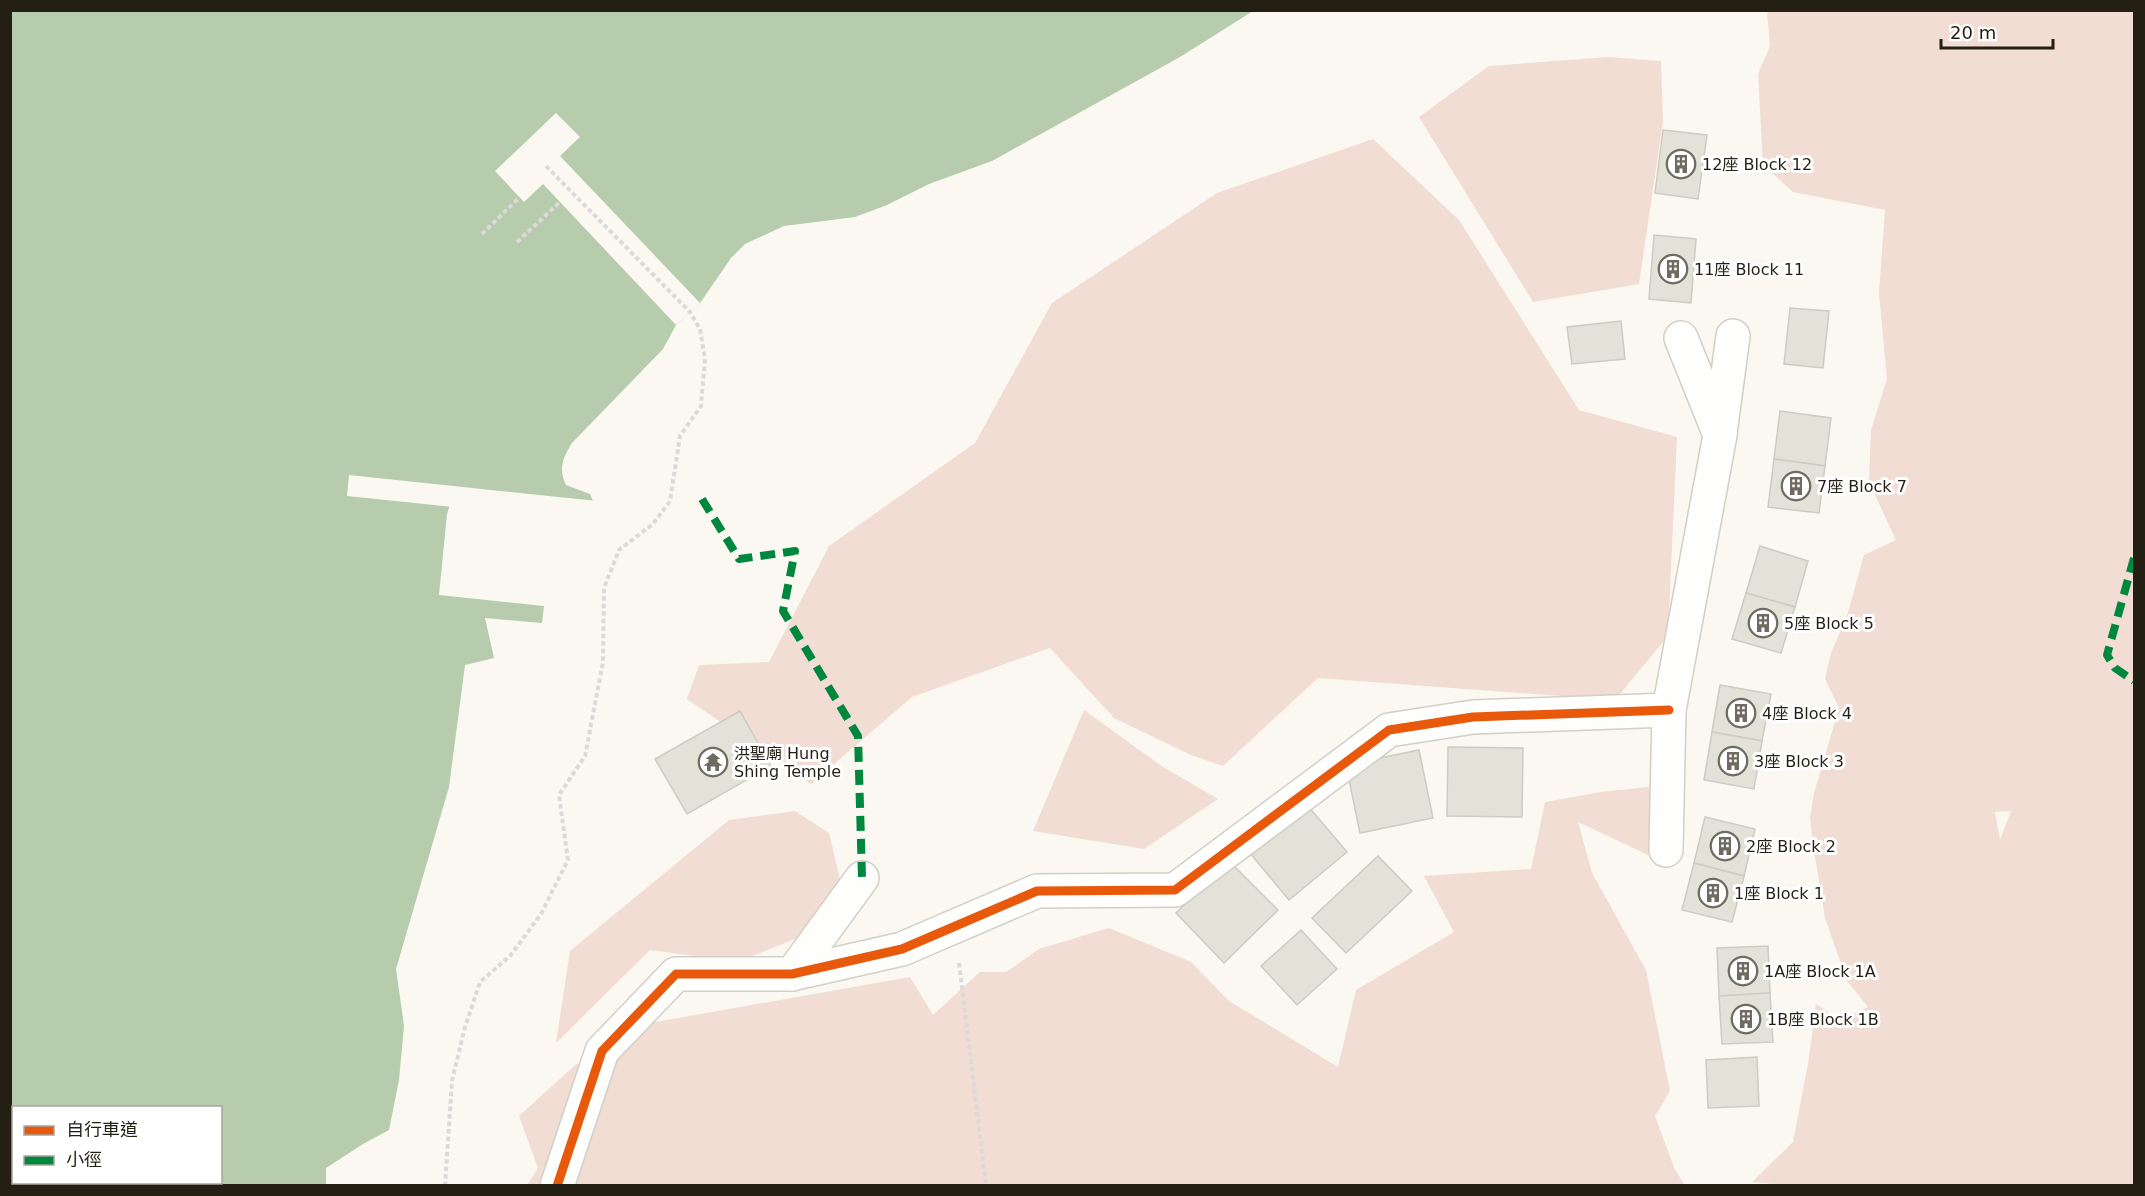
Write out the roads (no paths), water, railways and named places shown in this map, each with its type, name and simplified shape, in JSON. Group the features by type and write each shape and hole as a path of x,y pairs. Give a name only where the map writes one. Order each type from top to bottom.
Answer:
{"street":[{"path":"1666,850 1669,710 1720,435 1733,336"},
{"path":"1681,338 1720,435"},
{"path":"557,1185 602,1051 676,974 792,974 902,949 1037,891 1175,890 1389,730 1473,717 1669,710"},
{"path":"792,974 862,878"}],"place":[{"name":"12座 Block 12","path":"1681,164"},
{"name":"11座 Block 11","path":"1673,269"},
{"name":"7座 Block 7","path":"1796,486"},
{"name":"5座 Block 5","path":"1763,623"},
{"name":"4座 Block 4","path":"1741,713"},
{"name":"3座 Block 3","path":"1733,761"},
{"name":"洪聖廟 Hung Shing Temple","path":"713,762"},
{"name":"2座 Block 2","path":"1725,846"},
{"name":"1座 Block 1","path":"1713,893"},
{"name":"1A座 Block 1A","path":"1743,971"},
{"name":"1B座 Block 1B","path":"1746,1019"}]}
